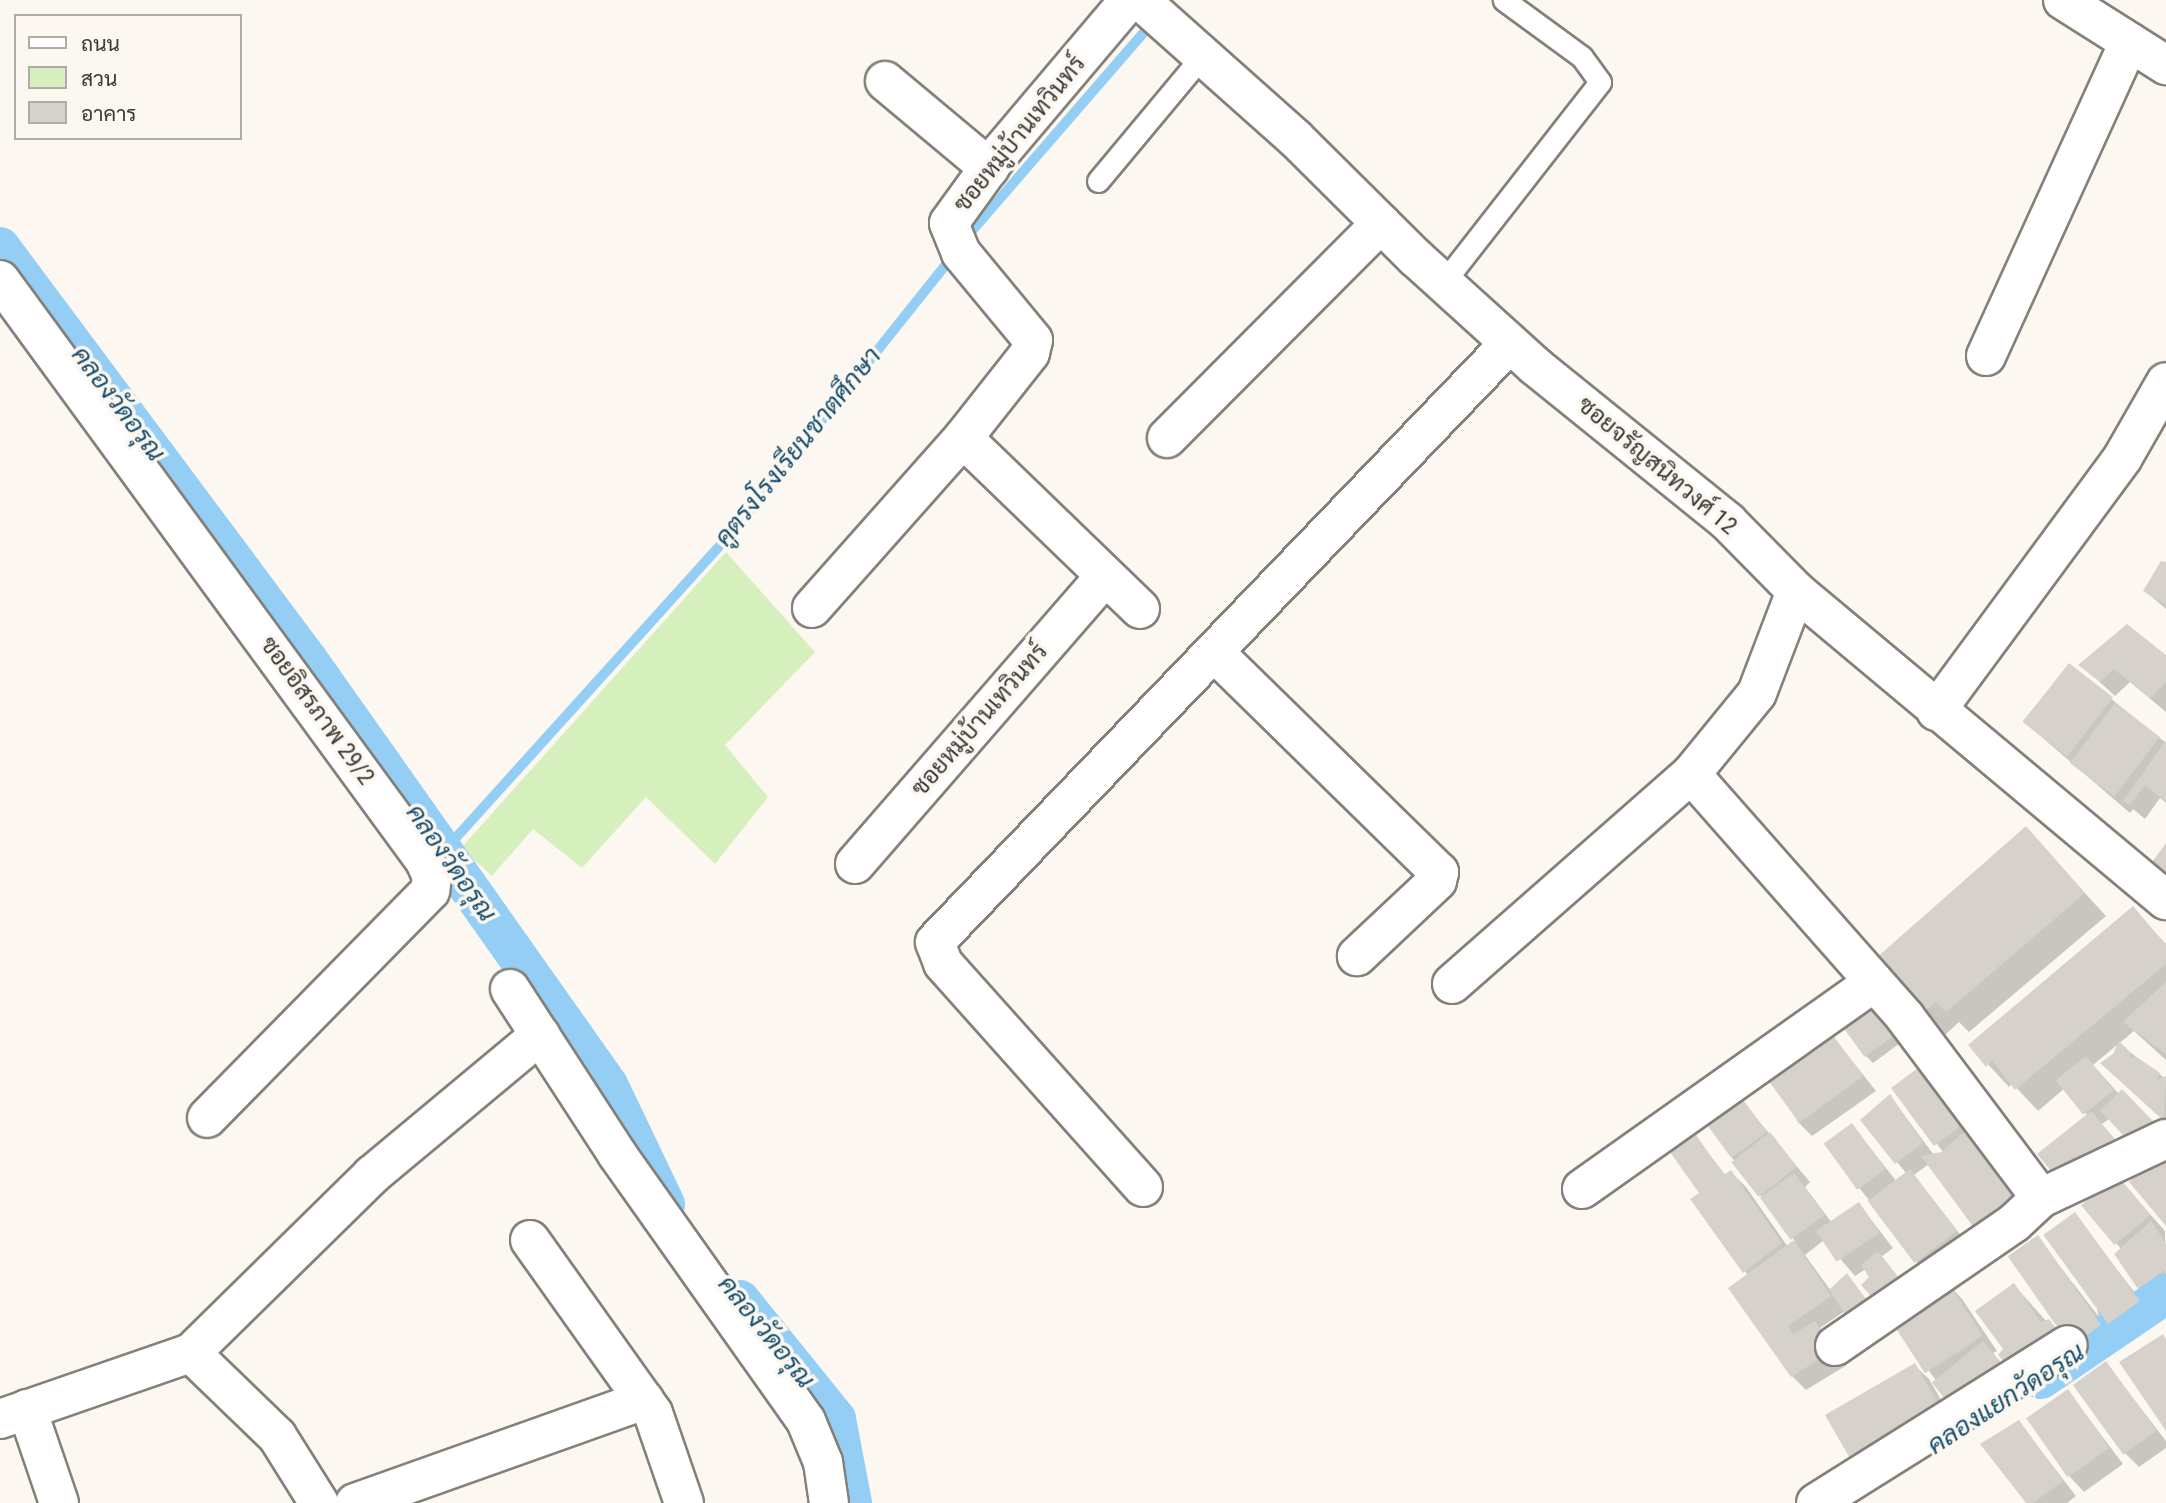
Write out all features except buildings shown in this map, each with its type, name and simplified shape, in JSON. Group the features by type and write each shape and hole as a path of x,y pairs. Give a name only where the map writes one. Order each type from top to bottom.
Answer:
{"street":[{"path":"2063,0 2166,65"},
{"name":"ซอยจรัญสนิทวงศ์ 12","path":"1152,4 1443,283 1510,342 1728,522 1796,591 2166,900"},
{"name":"ซอยหมู่บ้านเทวินทร์","path":"812,608 963,438 1030,353 1033,340 957,247 948,223 989,168 1152,4"},
{"path":"1986,356 2129,42"},
{"path":"885,81 989,168"},
{"path":"1167,438 1381,223"},
{"name":"ซอยอิสรภาพ 29/2","path":"0,280 425,861 432,877 430,891 207,1118"},
{"path":"1143,1186 943,963 935,942 1510,342"},
{"path":"1936,710 2123,457 2166,382"},
{"path":"963,438 1140,609"},
{"name":"ซอยหมู่บ้านเทวินทร์","path":"855,864 1105,576"},
{"path":"1452,984 1691,774 1757,693 1796,591"},
{"path":"1214,652 1439,872 1437,881 1357,956"},
{"path":"1691,774 1874,982 2040,1198"},
{"path":"1582,1189 1874,982"},
{"path":"510,989 617,1154 817,1438 828,1503"},
{"path":"59,1503 14,1414 191,1353 372,1175 540,1035"},
{"path":"1835,1346 2014,1223 2040,1198 2166,1139"},
{"path":"530,1240 653,1413 684,1503"},
{"path":"1816,1503 2068,1345"},
{"path":"191,1353 277,1436 319,1503"},
{"path":"355,1503 644,1400"}],"lane":[{"path":"1443,283 1600,82 1582,57 1504,0"},
{"path":"1098,181 1203,55"}],"green space":[{"path":"726,552 815,652 725,745 768,797 715,864 646,797 582,868 533,829 492,876 461,848"}],"waterway":[{"name":"คูตรงโรงเรียนชาตศึกษา","path":"964,240 1143,33"},
{"name":"คลองวัดอรุณ","path":"0,247 308,660 608,1085 665,1204"},
{"name":"คูตรงโรงเรียนชาตศึกษา","path":"443,852 734,530 953,256"},
{"name":"คลองแยกวัดอรุณ","path":"2041,1379 2166,1294"},
{"name":"คลองวัดอรุณ","path":"740,1300 836,1419 852,1503"}]}
